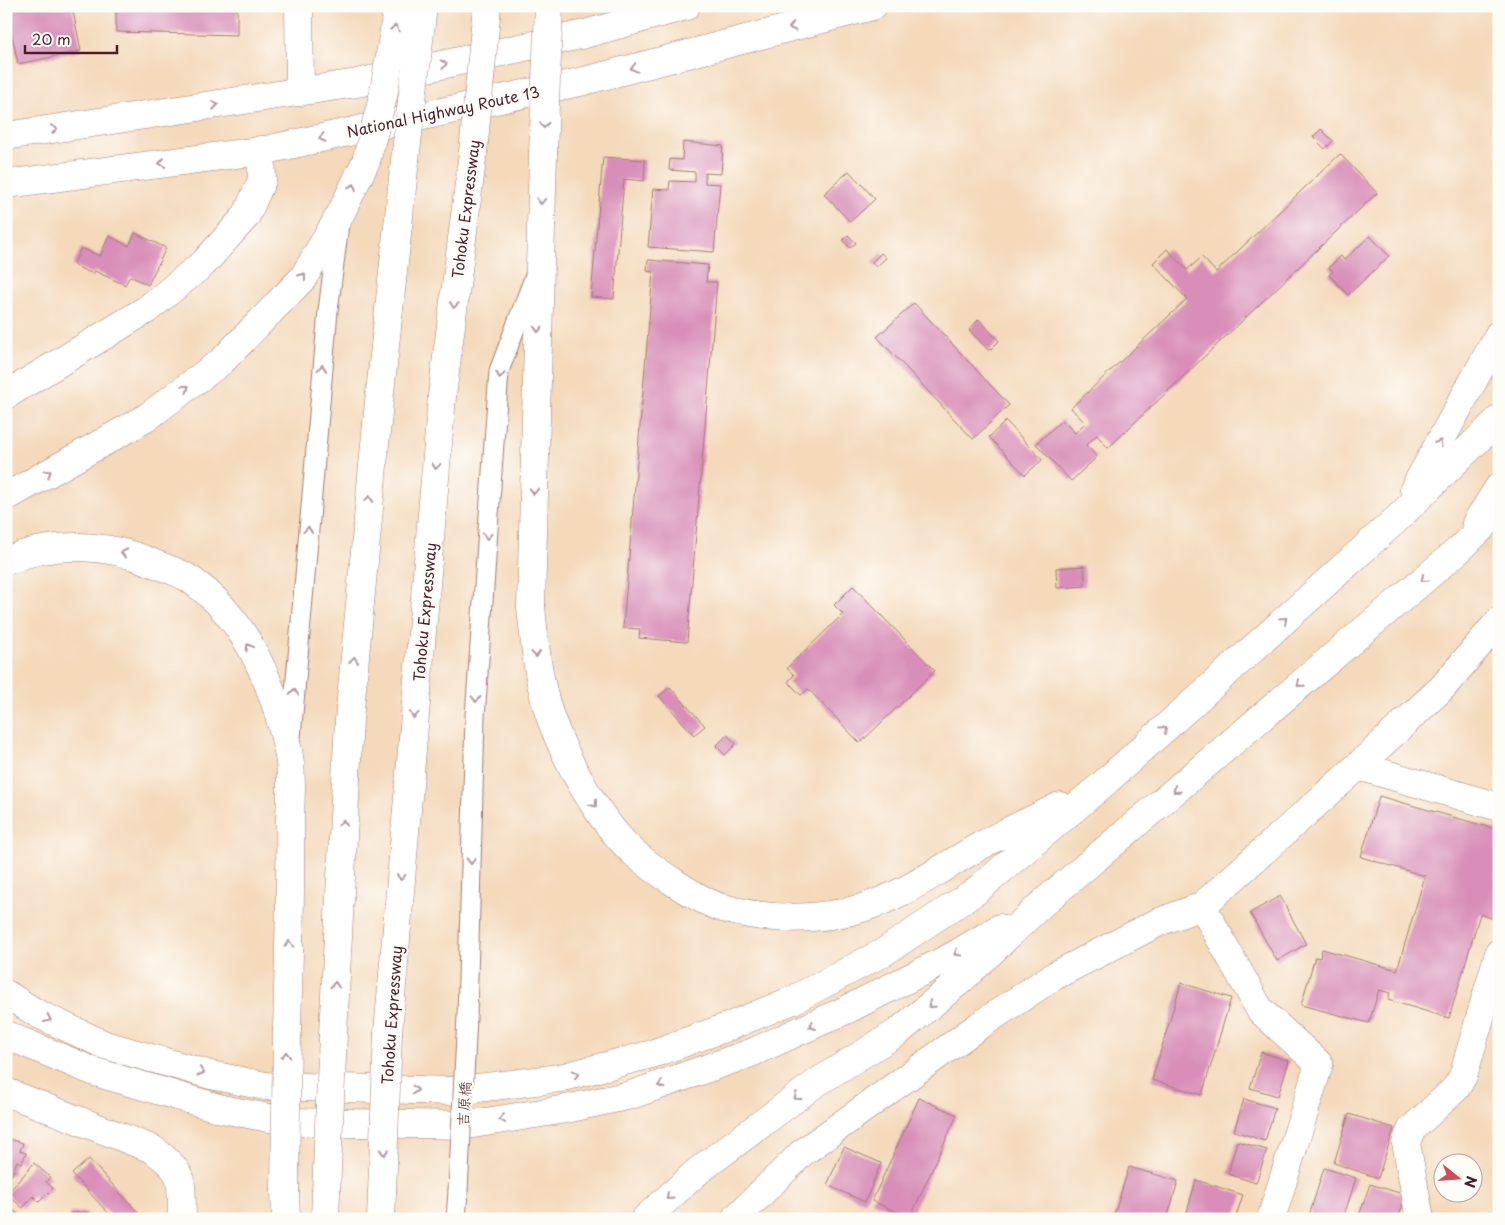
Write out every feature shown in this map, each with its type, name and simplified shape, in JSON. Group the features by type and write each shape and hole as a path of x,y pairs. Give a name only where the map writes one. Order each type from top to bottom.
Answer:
{"main road":[{"path":"299,6 300,92"},
{"path":"6,498 146,418 222,361 303,278 341,213 366,160 383,98 398,6"},
{"path":"325,1219 348,720 379,402 423,6"},
{"name":"Tohoku Expressway","path":"382,1206 388,1033 442,396 473,152 487,6"},
{"path":"549,6 539,263 531,607 537,671 552,722 586,794 630,850 670,880 722,908 768,916 808,918 861,909 903,892 983,845 1102,785"},
{"path":"6,136 357,83 585,34 638,13 686,6"},
{"name":"National Highway Route 13","path":"6,184 261,150 584,81 873,6"},
{"path":"6,395 146,310 204,263 246,216 262,180 261,150"},
{"path":"1399,517 1499,334"},
{"path":"6,994 38,1014 106,1045 211,1075 265,1086 453,1091 560,1078 652,1054 730,1026 793,1000 884,952 976,891 1102,785 1399,517 1499,419"},
{"path":"1461,548 1499,487"},
{"path":"645,1219 698,1171 800,1095 898,1032 962,979 1044,902 1461,548 1499,510"},
{"path":"6,561 24,553 65,547 97,548 137,556 190,579 233,619 270,684 289,758 291,899 287,1028 286,1219"},
{"path":"735,1219 802,1153 980,1025 1054,976 1159,922 1202,906 1442,688 1499,620"},
{"path":"1358,766 1499,807"},
{"path":"6,1035 95,1072 222,1109 290,1122 467,1125 566,1109 632,1095 751,1053 846,1010 953,956 1044,902"},
{"path":"1202,906 1260,1010 1319,1064 1271,1219"},
{"path":"1420,1219 1406,1143 1411,1130 1456,1088 1463,1076 1499,953"},
{"path":"6,1092 152,1149 172,1163 181,1180 182,1219"}],"lane":[{"path":"289,758 328,311 341,213"},
{"name":"吉原橋","path":"456,1219 467,1017 475,717 499,372 539,263"}],"building":[{"path":"6,6 72,6 81,51 18,64"},
{"path":"116,6 237,6 237,35 116,32"},
{"path":"1321,129 1333,141 1325,149 1313,137"},
{"path":"683,142 723,146 721,174 705,173 705,183 720,184 714,252 648,247 653,189 669,190 670,181 695,182 695,172 669,170 670,159 682,160"},
{"path":"1340,154 1377,193 1108,448 1097,435 1086,445 1097,457 1071,481 1036,444 1062,420 1075,433 1085,423 1071,408 1187,299 1153,263 1167,249 1187,270 1202,257 1216,272"},
{"path":"603,157 645,160 644,181 624,179 614,299 591,297"},
{"path":"849,171 875,199 850,222 824,194"},
{"path":"135,233 166,248 148,285 130,276 125,285 95,271 93,274 73,265 81,248 100,256 109,236 129,246"},
{"path":"848,235 856,243 850,248 843,240"},
{"path":"1370,236 1389,256 1348,295 1329,275 1333,271 1329,267 1341,256 1344,260"},
{"path":"881,253 886,258 876,267 872,262"},
{"path":"648,260 708,265 706,282 717,282 687,642 639,638 640,629 623,628 653,272 647,271"},
{"path":"914,303 1009,405 973,439 877,337"},
{"path":"979,319 999,341 989,351 969,330"},
{"path":"1006,421 1042,460 1025,475 989,437"},
{"path":"1084,566 1085,586 1057,588 1056,568"},
{"path":"853,586 935,671 860,743 808,689 801,695 788,682 794,675 787,668 843,614 834,605"},
{"path":"670,687 705,726 694,735 659,696"},
{"path":"727,735 736,744 725,755 716,746"},
{"path":"1379,796 1499,830 1499,921 1480,914 1449,1018 1388,1000 1390,993 1379,990 1369,1023 1301,1005 1315,957 1320,958 1322,949 1397,970 1425,876 1361,857"},
{"path":"1280,896 1306,944 1277,961 1250,913"},
{"path":"1181,983 1231,998 1202,1095 1152,1080"},
{"path":"1261,1052 1289,1061 1278,1096 1250,1088"},
{"path":"919,1098 957,1115 910,1218 872,1201"},
{"path":"1244,1099 1275,1108 1265,1141 1234,1131"},
{"path":"1349,1114 1394,1128 1378,1178 1334,1163"},
{"path":"6,1138 23,1143 20,1151 26,1153 22,1163 17,1161 12,1175 6,1173"},
{"path":"1237,1141 1267,1150 1256,1183 1228,1174"},
{"path":"844,1147 881,1163 865,1202 827,1185"},
{"path":"89,1159 144,1219 114,1219 72,1174"},
{"path":"34,1163 50,1177 46,1182 53,1188 39,1202 33,1196 23,1208 7,1194"},
{"path":"1129,1167 1178,1181 1167,1219 1113,1219"},
{"path":"1324,1168 1356,1178 1343,1219 1308,1219"},
{"path":"1196,1180 1243,1195 1235,1219 1185,1219"},
{"path":"1370,1184 1406,1195 1398,1219 1358,1219"},
{"path":"6,1204 23,1219 6,1219"},
{"path":"87,1212 87,1219 70,1219 70,1213"}]}
